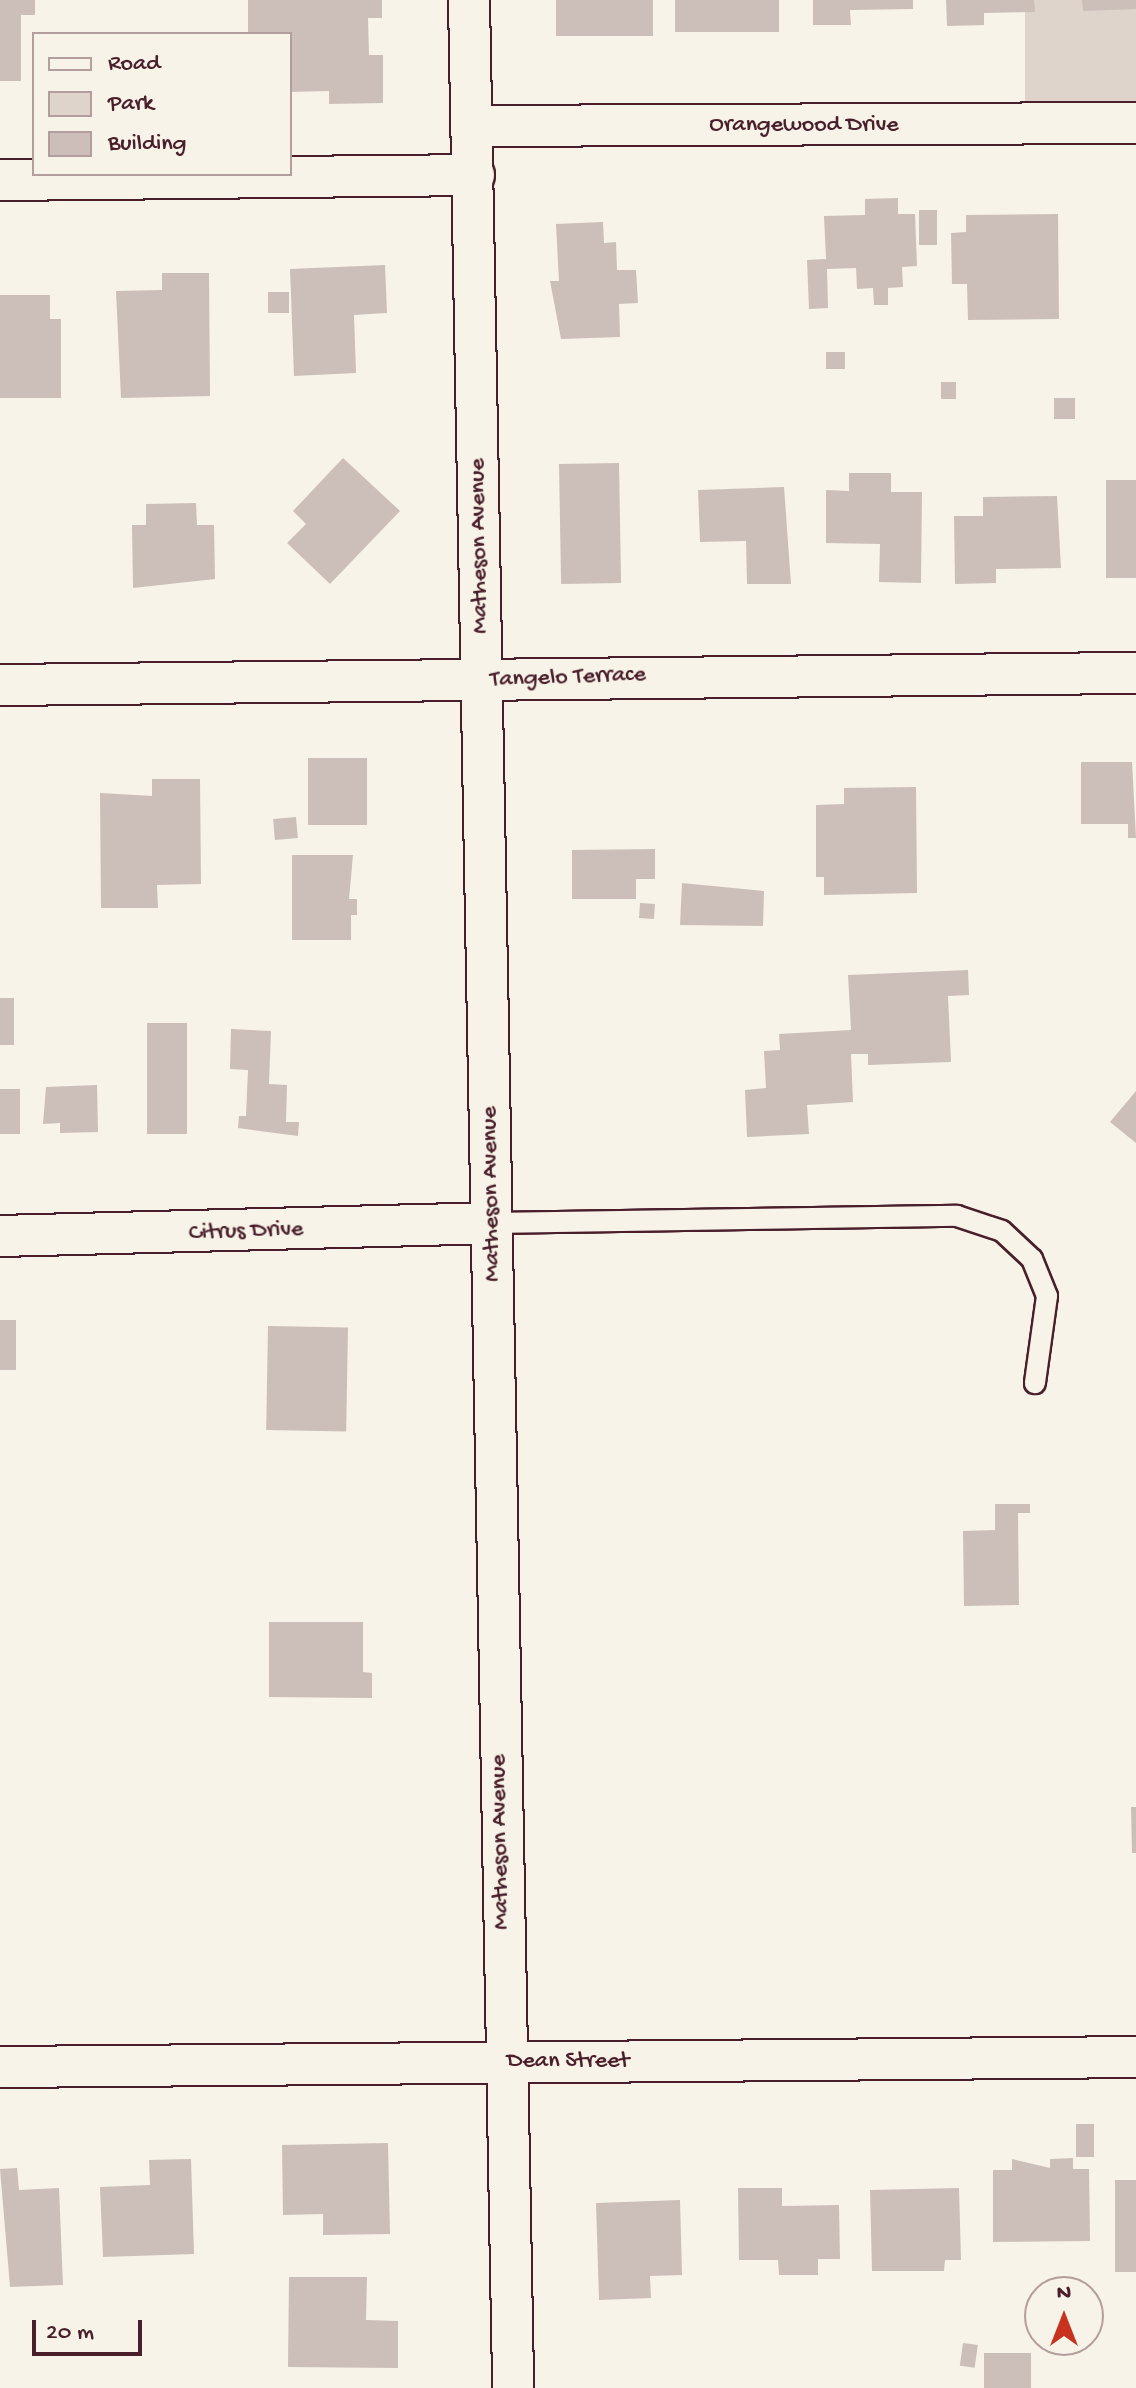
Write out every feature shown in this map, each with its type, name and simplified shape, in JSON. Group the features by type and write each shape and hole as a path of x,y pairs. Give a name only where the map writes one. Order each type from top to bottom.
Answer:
{"street":[{"name":"Matheson Avenue","path":"469,0 492,1223 503,2063 513,2388"},
{"name":"Orangewood Drive","path":"473,126 1136,123"},
{"path":"0,180 474,175"},
{"name":"Tangelo Terrace","path":"0,685 1136,673"},
{"name":"Citrus Drive","path":"0,1236 492,1223"},
{"name":"Dean Street","path":"0,2067 1136,2057"}],"lane":[{"path":"492,1223 957,1216 1002,1231 1032,1259 1047,1296 1035,1383"}],"green space":[{"path":"1025,0 1136,0 1136,116 1025,116"}],"building":[{"path":"0,0 35,0 35,15 21,15 21,81 0,81"},
{"path":"248,0 382,0 382,18 368,18 369,55 383,55 383,103 329,104 329,91 292,92 292,32 248,32"},
{"path":"556,0 653,0 653,36 556,36"},
{"path":"675,0 779,0 779,32 675,32"},
{"path":"813,0 913,0 913,9 850,10 851,25 813,25"},
{"path":"946,0 1034,0 1035,12 984,13 984,25 947,26"},
{"path":"1082,0 1136,0 1136,9 1083,11"},
{"path":"898,198 898,214 915,214 917,266 902,267 903,287 888,288 888,305 874,305 873,288 857,289 856,268 827,269 828,308 809,309 807,260 826,259 824,216 865,215 865,199"},
{"path":"919,210 937,210 937,245 919,245"},
{"path":"1058,214 1059,319 968,320 967,284 952,284 951,233 966,232 966,215"},
{"path":"603,222 604,243 616,242 617,270 636,270 638,303 619,304 620,337 561,339 550,281 559,281 556,224"},
{"path":"385,265 387,313 354,315 356,373 294,376 290,269"},
{"path":"162,273 209,273 210,396 121,398 116,291 162,290"},
{"path":"268,292 289,292 289,313 268,313"},
{"path":"0,295 50,295 50,319 61,319 61,398 0,398"},
{"path":"826,352 845,352 845,369 826,369"},
{"path":"941,382 956,382 956,399 941,399"},
{"path":"1054,398 1075,398 1075,419 1054,419"},
{"path":"343,458 400,511 330,584 287,543 306,524 293,511"},
{"path":"619,463 621,583 561,584 559,464"},
{"path":"849,473 891,473 891,492 922,492 921,583 879,582 880,544 826,543 826,490 849,491"},
{"path":"1106,480 1136,480 1136,578 1106,578"},
{"path":"784,487 791,584 747,584 746,541 700,542 698,490"},
{"path":"1057,496 1061,568 996,569 996,583 955,584 954,516 983,516 983,497"},
{"path":"196,503 197,525 214,525 215,579 133,588 132,525 146,525 146,504"},
{"path":"308,758 367,758 367,825 308,825"},
{"path":"1081,762 1132,762 1136,838 1128,838 1128,824 1081,824"},
{"path":"152,779 200,779 201,884 157,885 158,908 101,908 100,793 152,796"},
{"path":"916,787 917,893 824,895 824,877 816,877 816,805 844,804 844,788"},
{"path":"296,817 298,838 275,840 273,819"},
{"path":"655,849 655,879 636,879 636,899 572,899 572,850"},
{"path":"292,855 353,855 349,899 357,899 357,915 351,915 351,940 292,940"},
{"path":"682,883 764,891 763,926 680,925"},
{"path":"640,903 655,904 654,919 639,918"},
{"path":"968,970 969,995 948,996 951,1062 868,1065 868,1054 851,1054 853,1102 807,1105 809,1134 747,1137 745,1090 766,1088 764,1051 780,1050 779,1034 851,1030 848,975"},
{"path":"0,998 14,998 14,1045 0,1045"},
{"path":"147,1023 187,1023 187,1134 147,1134"},
{"path":"231,1029 271,1031 269,1084 287,1085 286,1122 299,1122 298,1136 238,1128 239,1116 246,1116 248,1070 230,1069"},
{"path":"97,1085 98,1132 60,1133 60,1123 43,1124 46,1087"},
{"path":"0,1089 20,1089 20,1134 0,1134"},
{"path":"1136,1091 1136,1143 1110,1122"},
{"path":"0,1320 16,1320 16,1370 0,1370"},
{"path":"268,1326 348,1327 346,1431 266,1430"},
{"path":"995,1504 1030,1504 1030,1513 1018,1513 1019,1605 964,1606 963,1531 995,1530"},
{"path":"269,1622 363,1622 363,1672 372,1673 372,1698 269,1697"},
{"path":"1131,1807 1136,1807 1136,1853 1132,1853"},
{"path":"1076,2124 1094,2124 1094,2157 1076,2157"},
{"path":"388,2143 390,2234 323,2235 323,2214 283,2215 282,2145"},
{"path":"1073,2158 1073,2169 1089,2169 1090,2241 993,2242 993,2170 1012,2170 1012,2159 1050,2168 1050,2159"},
{"path":"191,2159 194,2254 103,2257 100,2187 150,2185 149,2160"},
{"path":"17,2168 19,2190 59,2188 63,2285 10,2287 0,2169"},
{"path":"1115,2180 1136,2180 1136,2272 1115,2272"},
{"path":"738,2188 782,2188 782,2206 839,2205 840,2259 818,2259 818,2275 779,2275 778,2260 739,2260"},
{"path":"959,2188 961,2260 945,2260 944,2271 872,2271 870,2190"},
{"path":"680,2200 682,2275 650,2276 651,2298 599,2300 596,2203"},
{"path":"289,2277 367,2277 366,2320 398,2321 398,2368 288,2367"},
{"path":"963,2343 978,2345 975,2368 960,2366"},
{"path":"984,2353 1024,2353 1024,2356 1031,2356 1031,2388 984,2388"}]}
